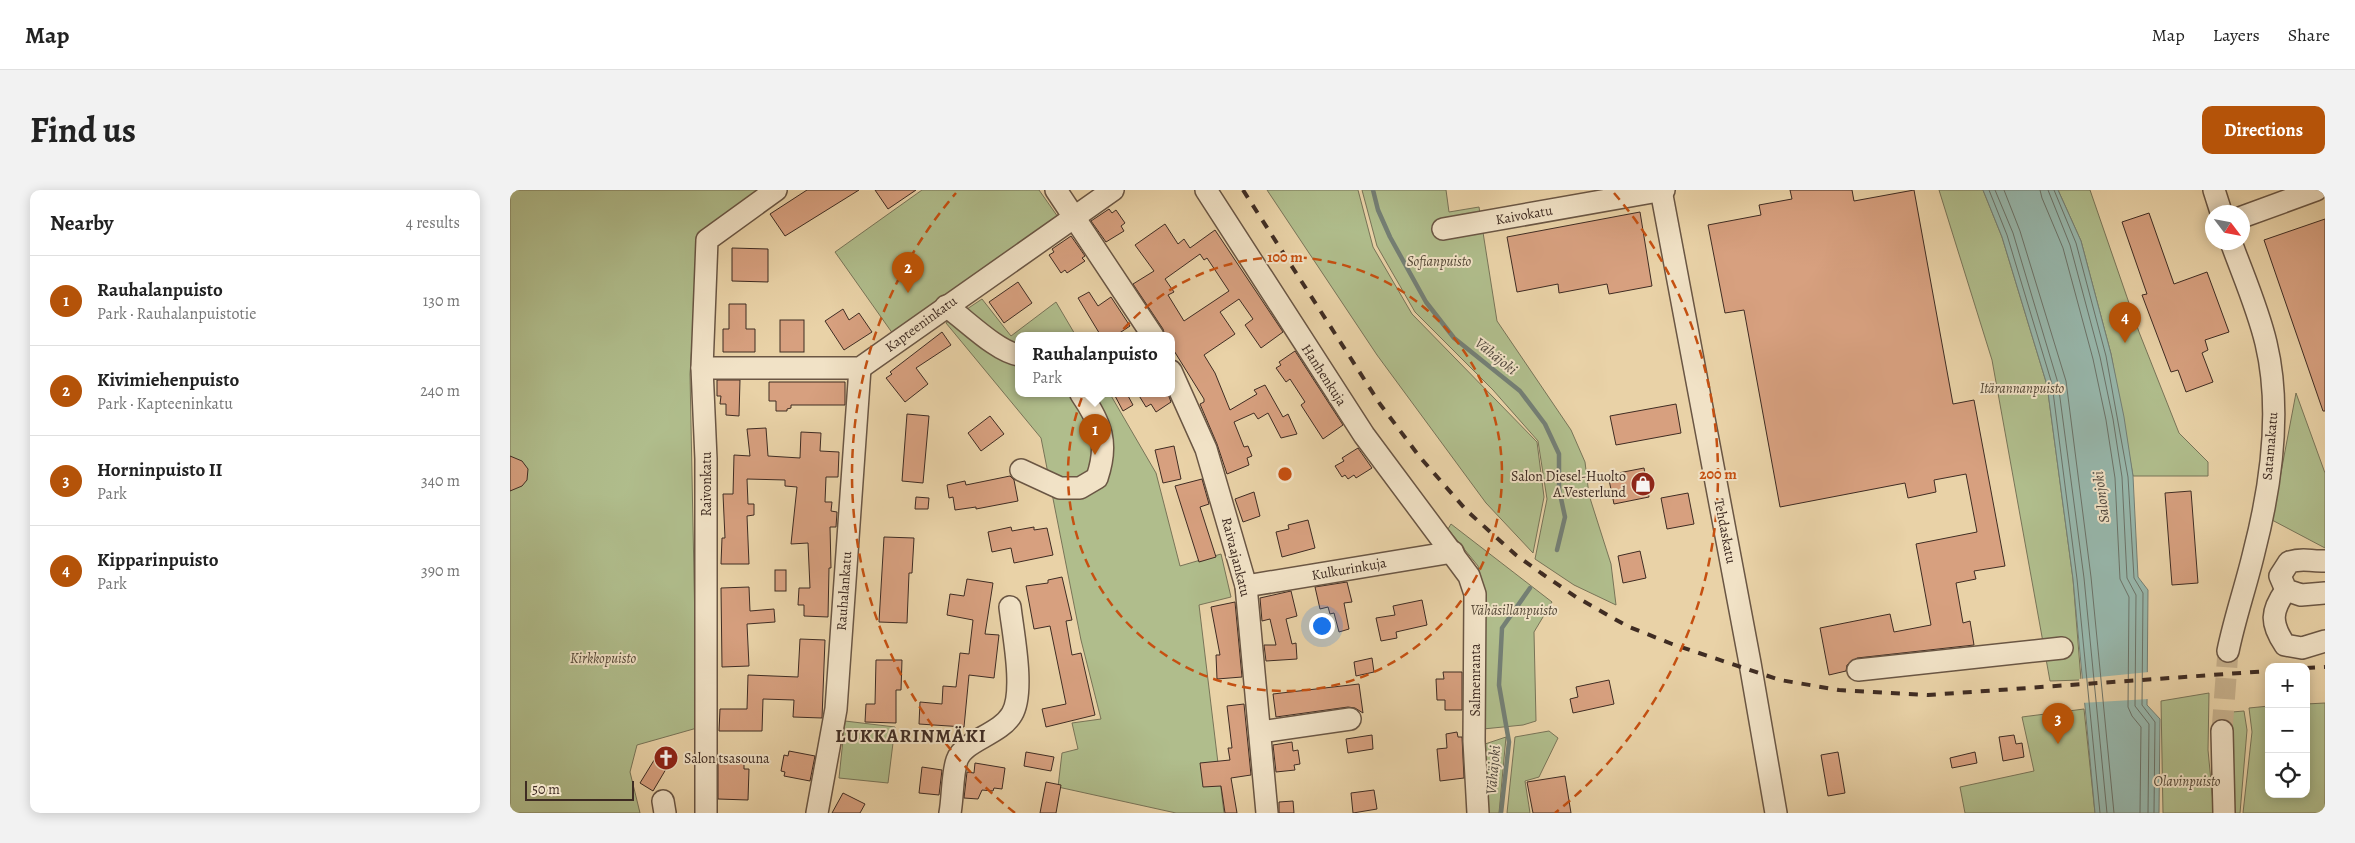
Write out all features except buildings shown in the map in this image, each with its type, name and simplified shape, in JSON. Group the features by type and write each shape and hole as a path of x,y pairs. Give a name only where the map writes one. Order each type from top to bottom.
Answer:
{"street":[{"name":"Raivonkatu","path":"706,813 706,459 702,368 707,240 776,190"},
{"path":"1056,190 1150,332"},
{"name":"Kapteeninkatu","path":"860,368 1113,190"},
{"name":"Hanhenkuja","path":"1206,190 1364,435 1453,552"},
{"name":"Kaivokatu","path":"1443,229 1662,190"},
{"name":"Tehdaskatu","path":"1662,190 1776,813"},
{"path":"2214,190 2219,205"},
{"path":"2250,214 2316,190"},
{"name":"Satamakatu","path":"2228,651 2236,613 2254,552 2265,499 2270,464 2274,401 2266,342 2234,250"},
{"path":"946,306 966,320 987,339 1015,353"},
{"path":"702,368 860,368"},
{"name":"Rauhalankatu","path":"817,813 836,708 860,368"},
{"name":"Raivaajankatu","path":"1175,380 1206,449 1246,586 1267,813"},
{"path":"1021,470 1060,488 1080,488 1097,478 1103,460 1102,443 1096,417 1083,397"},
{"name":"Kulkurinkuja","path":"1246,586 1453,552"},
{"name":"Salmenranta","path":"1453,552 1469,576 1475,594 1474,740 1478,813"},
{"path":"2325,561 2316,562 2303,558 2289,562 2280,576 2286,590 2301,595 2325,593"},
{"path":"2286,590 2276,605 2275,629 2285,644 2302,648 2325,642"},
{"path":"950,813 957,760 964,749 1003,726 1013,713 1019,694 1010,607"},
{"path":"1858,670 2062,648"},
{"path":"1260,732 1350,719"},
{"path":"2222,731 2224,813"}],"green space":[{"name":"Kirkkopuisto","path":"510,190 762,190 699,239 690,374 697,728 637,745 630,772 640,813 510,813"},
{"path":"922,190 1039,190 1058,217 893,334 835,252"},
{"path":"1267,190 1358,190 1373,247 1412,314 1537,442 1544,497 1533,553 1486,503 1377,355"},
{"name":"Sofianpuisto","path":"1362,190 1446,190 1449,212 1479,207 1497,321 1571,430 1585,462 1589,495 1611,564 1616,605 1574,585 1535,559 1547,499 1538,441 1493,390 1415,312 1377,246"},
{"name":"Itärannanpuisto","path":"1939,190 1983,190 2002,237 2047,385 2073,579 2081,680 2050,681 1992,360"},
{"path":"2058,190 2090,190 2139,332 2179,433 2208,462 2208,476 2133,476 2111,354 2081,241"},
{"path":"982,299 1011,336 1015,333 1015,397 1112,397 1156,473 1180,566 1221,554 1231,597 1199,605 1224,813 1176,813 1058,787 1062,753 1078,749 1072,723 1101,719 1081,640 1041,438 946,323"},
{"path":"1056,302 1074,332 1016,332"},
{"path":"2296,393 2325,473 2325,548 2272,520"},
{"name":"Vähäsillanpuisto","path":"1451,524 1552,602 1534,632 1536,721 1523,725 1483,729 1485,601 1478,566 1448,529"},
{"name":"Olavinpuisto","path":"2209,693 2208,750 2214,813 2163,813 2161,701"},
{"path":"2325,703 2325,813 2243,813 2252,732 2249,708 2265,706 2265,798 2310,798 2310,704"},
{"path":"2084,709 2095,813 1965,813 1960,787 2034,771 2022,717"},
{"path":"2244,711 2247,730 2240,813 2229,813 2228,756 2232,712"},
{"path":"845,721 895,727 888,783 839,778"},
{"path":"1549,731 1558,738 1539,777 1525,781 1530,813 1507,813 1515,737"},
{"path":"1506,737 1499,813 1486,813 1482,745"}],"water":[{"name":"Salonjoki","path":"1983,190 2058,190 2081,241 2111,354 2124,417 2133,476 2138,577 2148,590 2147,705 2160,719 2159,813 2095,813 2073,579 2047,385 2002,237"}],"pier":[{"path":"2149,672 2149,699 2081,703 2079,679"}],"waterway":[{"name":"Vähäjoki","path":"1373,190 1378,210 1390,237 1426,302 1454,338 1520,391 1545,424 1559,454 1559,489 1565,517 1557,550"},
{"name":"Vähäjoki","path":"1501,813 1509,742 1499,685 1502,628 1530,588"}],"tunnel":[{"path":"2222,731 2228,651"}],"railway":[{"path":"1243,190 1380,404 1419,456 1467,511 1516,555 1541,573 1576,597 1627,626 1672,644 1780,680 1839,690 1928,695 2265,671"},
{"path":"2310,668 2325,667"}],"place":[{"name":"Kivimiehenpuisto","path":"908,293"},
{"name":"Kipparinpuisto","path":"2125,343"},
{"name":"Rauhalanpuisto","path":"1095,455"},
{"name":"Salon Diesel-Huolto A.Vesterlund","path":"1643,484"},
{"name":"Horninpuisto II","path":"2058,744"},
{"name":"Salon tsasouna","path":"666,758"}],"district":[{"name":"LUKKARINMÄKI","path":"911,736"}]}
